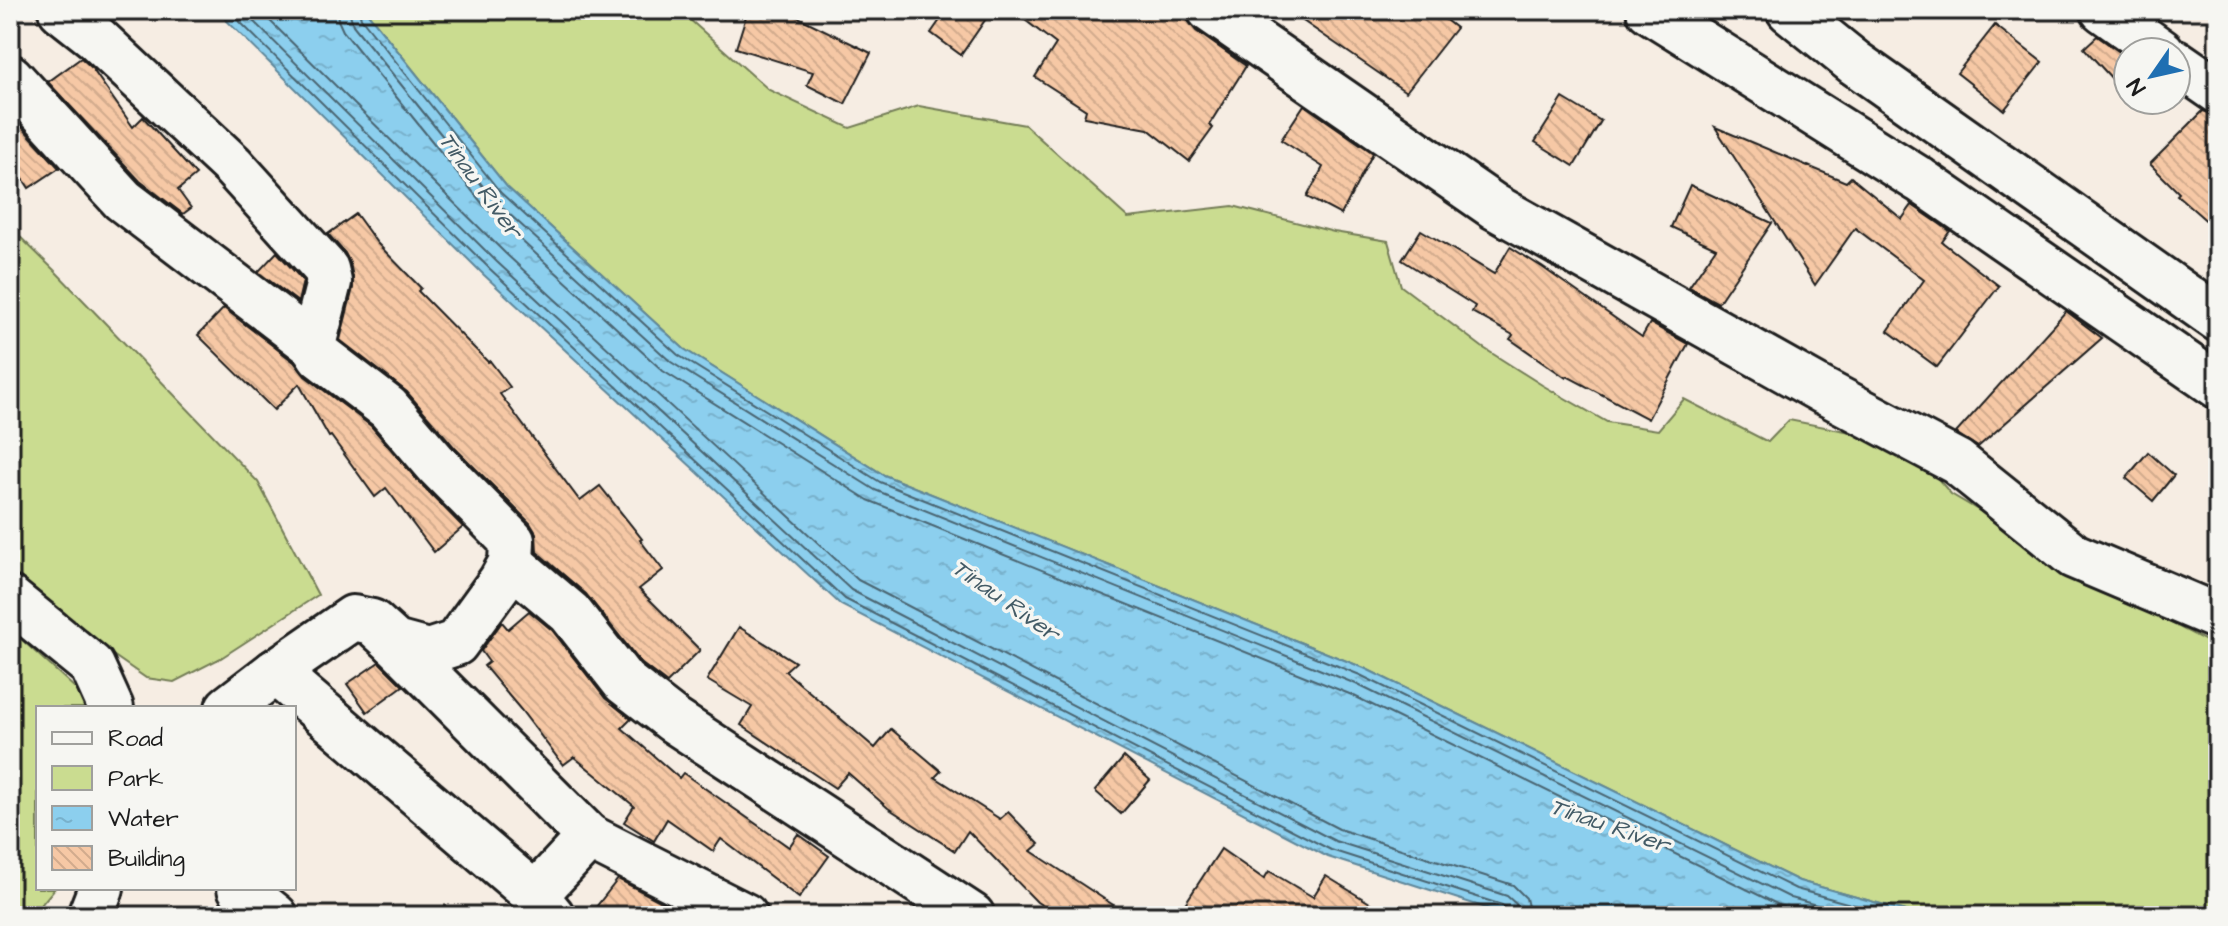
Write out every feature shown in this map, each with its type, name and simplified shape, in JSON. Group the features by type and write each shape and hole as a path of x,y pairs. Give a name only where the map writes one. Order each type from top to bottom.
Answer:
{"street":[{"path":"61,10 94,36 232,165 326,269 329,282 313,345"},
{"path":"1210,10 1495,207 1823,391 1957,462 2074,556 2218,617"},
{"path":"1649,10 1920,180 2218,386"},
{"path":"1789,10 1855,63 2218,319"},
{"path":"2103,10 2140,36"},
{"path":"2192,73 2218,91"},
{"path":"10,77 123,200 313,345 320,356 388,408 437,465 512,541 511,563 456,643 428,652 395,643"},
{"path":"511,563 570,613 624,682 673,720 972,916"},
{"path":"10,599 92,666 110,706"},
{"path":"231,706 353,618 372,622 589,837 745,916"},
{"path":"275,672 544,905 589,837"},
{"path":"90,916 100,890"},
{"path":"242,890 275,916"}],"green space":[{"path":"365,10 679,10 769,90 850,128 919,106 1025,125 1128,218 1233,206 1334,232 1388,241 1401,286 1482,347 1607,422 1658,430 1684,399 1768,442 1789,420 1907,443 1951,494 2154,614 2218,647 2218,916 1924,916 1799,881 1364,668 884,475 684,349 507,187"},
{"path":"10,227 258,482 318,595 221,658 174,682 146,678 21,591 10,580"},
{"path":"10,629 95,706 36,706 36,890 53,890 32,916 10,916"}],"water":[{"name":"Tinau River","path":"216,10 365,10 507,187 684,349 884,475 1364,668 1799,881 1924,916 1511,916 1328,857 841,605 484,275"}],"building":[{"path":"748,10 784,10 871,53 845,104 807,85 813,72 736,48"},
{"path":"947,10 992,10 961,55 931,33"},
{"path":"1012,10 1173,10 1196,31 1246,66 1209,125 1213,128 1189,161 1148,129 1084,117 1086,110 1035,77 1056,44"},
{"path":"1287,10 1433,10 1456,28 1406,92"},
{"path":"1995,25 2042,62 2004,110 1957,73"},
{"path":"2097,36 2112,47 2112,79 2084,48"},
{"path":"81,58 91,67 133,127 143,117 196,175 178,190 191,208 183,214 140,181 48,82"},
{"path":"1563,98 1601,121 1574,166 1535,142"},
{"path":"1304,105 1373,153 1341,215 1307,197 1323,167 1281,140"},
{"path":"2203,111 2218,116 2218,231 2177,195 2179,193 2150,164"},
{"path":"21,126 59,168 29,188 10,159 10,137"},
{"path":"1715,127 1846,182 1851,177 1902,219 1912,205 1950,231 1942,242 1999,286 1937,367 1888,331 1924,280 1855,228 1815,285"},
{"path":"1690,185 1772,223 1718,303 1689,287 1716,248 1671,227"},
{"path":"356,214 377,243 421,288 418,291 490,361 510,387 500,394 580,501 600,486 663,570 639,589 700,650 667,683 642,664 586,594 537,552 536,533 530,523 455,448 407,392 340,340 353,277 345,253 328,234"},
{"path":"1421,230 1494,274 1510,247 1642,337 1650,323 1688,344 1648,419 1566,378 1510,339 1513,335 1472,312 1475,306 1402,260"},
{"path":"277,252 303,281 298,302 258,272"},
{"path":"224,308 371,426 463,527 434,552 386,488 375,497 329,437 299,384 274,410 198,335"},
{"path":"2066,311 2102,338 1978,447 1956,433"},
{"path":"2148,452 2174,475 2153,501 2126,478"},
{"path":"529,611 552,630 605,698 631,719 622,728 679,778 683,773 789,847 798,834 829,856 799,898 721,839 713,851 667,819 654,841 624,822 634,806 574,757 563,765 484,666 489,662 481,651 502,622 508,629"},
{"path":"739,627 795,662 785,671 875,748 891,729 941,771 935,777 1000,819 1008,812 1039,844 1031,851 1130,916 1059,916 1037,902 968,831 955,851 888,808 848,773 835,788 741,725 752,707 707,680"},
{"path":"379,662 403,686 367,712 347,684"},
{"path":"1124,757 1150,780 1121,814 1095,791"},
{"path":"1221,849 1264,879 1269,871 1313,897 1326,876 1391,916 1177,916"},
{"path":"618,879 681,912 687,916 589,916"}]}
